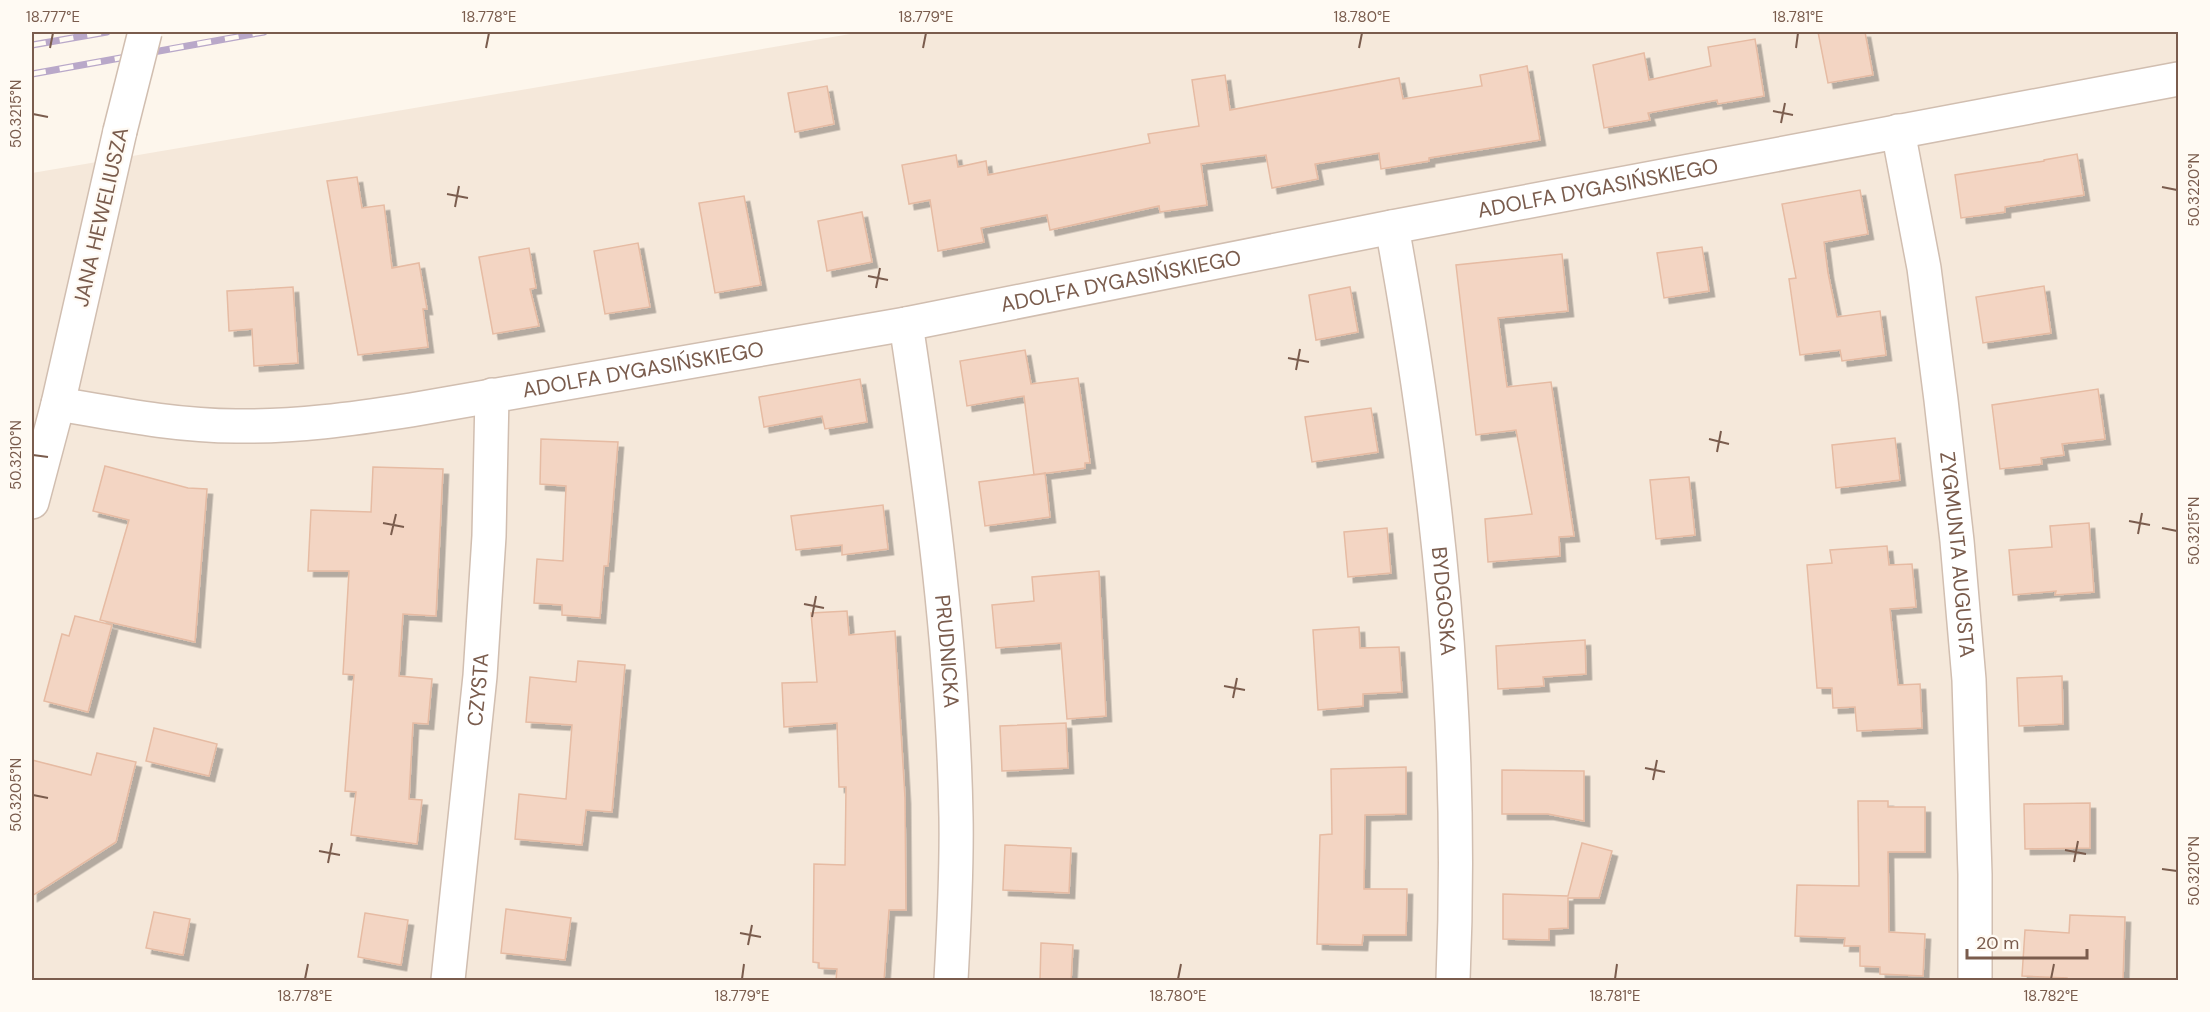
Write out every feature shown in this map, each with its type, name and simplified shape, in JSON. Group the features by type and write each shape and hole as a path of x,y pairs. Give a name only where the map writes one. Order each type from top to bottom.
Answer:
{"street":[{"name":"JANA HEWELIUSZA","path":"32,502 38,454 58,404 145,32"},
{"name":"ADOLFA DYGASIŃSKIEGO","path":"58,404 125,415 244,426 339,421 906,324 1392,227 2178,79"},
{"name":"ZYGMUNTA AUGUSTA","path":"1898,131 1924,268 1957,541 1969,680 1975,874 1975,981"},
{"name":"BYDGOSKA","path":"1392,227 1411,333 1433,485 1446,614 1454,723 1456,822 1453,981"},
{"name":"PRUDNICKA","path":"906,324 941,577 951,689 956,818 951,981"},
{"name":"CZYSTA","path":"448,981 480,676 489,536 492,395"}],"shaded area":[{"path":"862,32 2178,32 2178,980 32,980 32,173"}],"building":[{"path":"1818,32 1865,32 1873,75 1828,83"},
{"path":"1755,39 1764,96 1718,104 1717,100 1648,113 1650,120 1604,128 1593,65 1644,53 1649,80 1711,66 1708,47"},
{"path":"1527,66 1540,140 1429,158 1429,161 1381,169 1379,153 1315,164 1318,179 1272,188 1266,155 1201,164 1207,205 1160,212 1159,206 1050,230 1047,215 981,228 984,242 938,251 930,200 909,204 902,165 956,155 958,167 986,161 988,175 1150,143 1148,134 1199,126 1192,80 1225,75 1230,110 1399,78 1403,99 1482,86 1480,75"},
{"path":"827,86 834,124 795,132 788,93"},
{"path":"2077,154 2084,195 2005,207 2005,212 1961,218 1955,175"},
{"path":"357,177 362,208 384,205 392,268 419,263 427,309 423,309 428,347 358,355 327,181"},
{"path":"1860,190 1868,234 1824,242 1828,273 1837,317 1880,311 1886,355 1842,361 1840,350 1800,355 1789,279 1796,278 1782,204"},
{"path":"744,196 761,285 715,293 699,203"},
{"path":"862,212 872,262 827,271 818,221"},
{"path":"638,243 650,307 605,314 594,251"},
{"path":"1702,247 1709,291 1664,298 1657,253"},
{"path":"529,248 536,288 530,289 539,326 493,334 479,257"},
{"path":"1562,254 1568,311 1498,318 1507,387 1551,382 1574,536 1559,537 1560,556 1488,562 1485,519 1532,514 1516,430 1476,435 1456,265"},
{"path":"2044,286 2051,333 1983,343 1976,297"},
{"path":"293,287 298,363 254,366 252,329 229,331 227,291"},
{"path":"1350,287 1358,332 1316,340 1309,295"},
{"path":"1025,350 1031,384 1078,378 1090,463 1085,463 1085,468 1034,475 1024,396 967,406 960,361"},
{"path":"860,379 867,422 825,429 822,416 764,427 759,397"},
{"path":"2098,389 2105,439 2062,444 2064,455 2041,458 2042,464 2000,469 1992,405"},
{"path":"1371,408 1378,452 1312,462 1305,417"},
{"path":"1895,438 1900,480 1836,488 1832,445"},
{"path":"541,439 618,442 608,566 604,566 600,618 562,615 562,605 534,603 537,559 563,561 566,486 540,484"},
{"path":"105,466 188,488 207,489 195,642 100,620 129,520 93,511"},
{"path":"373,467 443,469 436,616 403,614 399,676 432,679 428,724 413,723 409,799 422,800 417,844 351,835 356,792 345,791 354,675 343,674 349,571 308,571 311,510 371,512"},
{"path":"1045,473 1050,517 985,526 979,482"},
{"path":"1689,477 1695,535 1656,539 1650,480"},
{"path":"883,505 888,549 842,555 842,545 796,550 791,516"},
{"path":"2089,523 2094,592 2055,595 2056,591 2013,595 2009,550 2052,547 2050,526"},
{"path":"1387,528 1391,573 1348,577 1344,532"},
{"path":"1887,546 1889,565 1912,564 1916,607 1890,609 1898,685 1920,684 1922,728 1857,731 1855,707 1833,708 1832,688 1817,688 1807,565 1832,563 1830,550"},
{"path":"1099,571 1106,716 1067,719 1061,643 996,648 992,605 1034,601 1032,577"},
{"path":"847,611 849,635 895,631 905,798 906,910 889,910 884,981 836,981 837,969 819,968 819,963 813,962 814,864 845,865 846,787 839,787 837,723 784,727 782,683 817,682 811,613"},
{"path":"75,616 112,625 88,712 44,701 62,634 69,636"},
{"path":"1359,627 1360,648 1399,647 1402,692 1363,694 1363,706 1318,710 1313,630"},
{"path":"1585,640 1586,674 1543,677 1544,686 1498,689 1496,646"},
{"path":"578,661 625,665 612,812 586,810 582,845 515,839 519,794 566,799 572,725 526,722 530,677 576,682"},
{"path":"2062,676 2063,724 2019,726 2017,678"},
{"path":"1066,723 1068,768 1002,771 1000,726"},
{"path":"154,728 217,744 209,776 146,761"},
{"path":"97,753 136,762 116,842 32,896 32,760 91,775"},
{"path":"1406,767 1406,814 1365,815 1364,889 1407,889 1406,935 1363,935 1362,945 1317,944 1320,835 1332,834 1331,769"},
{"path":"1502,770 1584,771 1584,821 1548,814 1502,814"},
{"path":"1858,801 1888,801 1888,807 1925,807 1925,852 1888,852 1889,932 1925,934 1923,976 1880,974 1880,967 1860,966 1860,946 1844,946 1845,938 1795,936 1797,885 1859,886"},
{"path":"2090,803 2090,848 2025,849 2024,804"},
{"path":"1582,843 1612,851 1599,898 1568,898 1568,928 1549,929 1549,940 1503,939 1503,894 1568,896"},
{"path":"1005,845 1071,848 1069,893 1003,890"},
{"path":"506,909 571,918 565,960 501,953"},
{"path":"154,912 190,919 183,955 146,948"},
{"path":"365,913 408,920 401,965 358,957"},
{"path":"2070,915 2125,917 2123,981 2067,981 2067,978 2022,976 2025,930 2069,933"},
{"path":"1041,943 1073,945 1071,981 1040,981"}],"railway":[{"path":"32,45 107,32"},
{"path":"32,74 264,32"}]}
